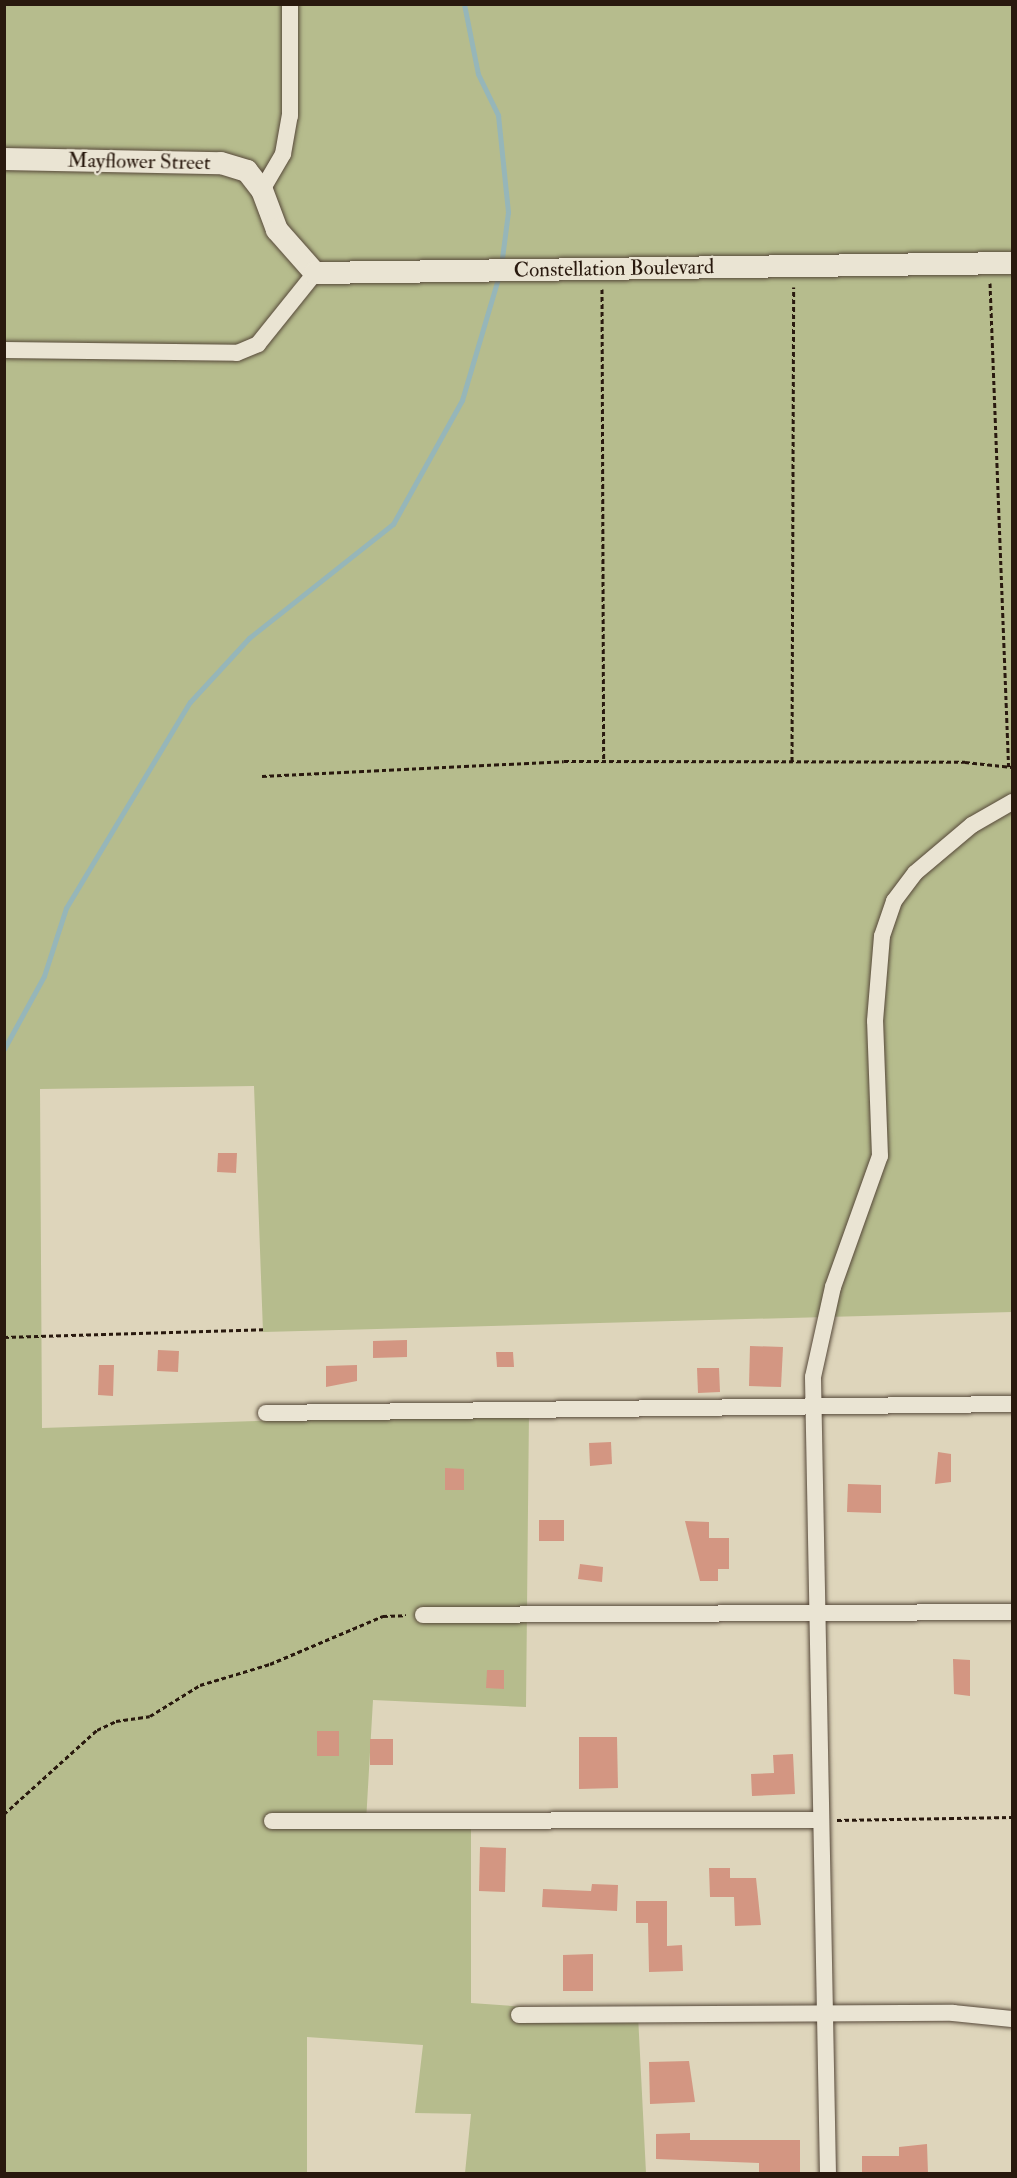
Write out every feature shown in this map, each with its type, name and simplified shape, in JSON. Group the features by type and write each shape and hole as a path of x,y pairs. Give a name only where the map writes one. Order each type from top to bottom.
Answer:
{"street":[{"path":"4,350 237,353 258,344 315,273 277,230 262,190 284,154 290,116 290,4"},
{"name":"Mayflower Street","path":"4,159 221,164 247,171 262,190"},
{"name":"Constellation Boulevard","path":"315,273 1012,263"},
{"path":"828,2174 811,1406 833,1287 880,1156 874,1022 882,936 894,901 915,873 972,825 1012,802"},
{"path":"266,1413 1012,1404"},
{"path":"423,1615 1012,1612"},
{"path":"272,1821 819,1820"},
{"path":"519,2016 953,2013 1012,2019"}],"path":[{"path":"262,776 604,761 792,761 1011,767 989,264"},
{"path":"792,761 795,267"},
{"path":"602,269 604,761"},
{"path":"4,1337 266,1329"},
{"path":"4,1814 97,1730 116,1721 150,1716 200,1685 270,1664 383,1616 423,1615"},
{"path":"819,1820 1012,1817"}],"green space":[{"path":"5,5 1012,5 1012,1312 263,1332 254,1086 40,1089 42,1428 529,1412 526,1707 373,1700 366,1822 471,1829 471,2003 638,2015 646,2173 465,2173 471,2114 415,2113 423,2045 307,2037 307,2173 5,2174"}],"building":[{"path":"218,1153 237,1153 236,1173 217,1172"},
{"path":"407,1340 407,1357 373,1358 373,1341"},
{"path":"750,1346 783,1347 781,1387 749,1386"},
{"path":"158,1350 179,1351 178,1372 157,1371"},
{"path":"496,1352 513,1352 514,1367 497,1367"},
{"path":"99,1365 114,1365 113,1396 98,1395"},
{"path":"357,1365 357,1381 326,1387 326,1366"},
{"path":"697,1368 719,1368 720,1392 698,1393"},
{"path":"611,1442 612,1464 590,1466 589,1443"},
{"path":"938,1452 951,1454 951,1482 935,1484"},
{"path":"445,1468 464,1469 464,1490 445,1490"},
{"path":"848,1484 881,1485 881,1513 847,1512"},
{"path":"539,1520 564,1520 564,1541 539,1541"},
{"path":"685,1521 709,1522 709,1538 729,1538 729,1569 718,1569 718,1581 700,1581"},
{"path":"580,1564 603,1567 602,1582 578,1579"},
{"path":"953,1659 970,1660 970,1696 954,1694"},
{"path":"487,1670 504,1670 504,1689 486,1688"},
{"path":"317,1731 339,1731 339,1756 317,1756"},
{"path":"579,1737 617,1737 618,1788 579,1789"},
{"path":"370,1739 393,1739 393,1765 370,1765"},
{"path":"793,1754 795,1794 752,1796 751,1774 774,1773 773,1755"},
{"path":"480,1847 506,1848 505,1892 479,1891"},
{"path":"709,1868 730,1868 730,1878 756,1878 761,1925 735,1926 734,1897 710,1897"},
{"path":"592,1884 618,1885 617,1911 542,1907 543,1889 591,1891"},
{"path":"636,1901 667,1901 667,1946 682,1945 683,1971 649,1972 648,1923 636,1923"},
{"path":"593,1954 593,1991 563,1991 563,1955"},
{"path":"689,2061 695,2102 650,2104 649,2062"},
{"path":"690,2133 690,2140 800,2140 800,2174 759,2174 759,2163 656,2159 656,2134"},
{"path":"927,2144 928,2174 862,2174 862,2156 899,2156 899,2147"}],"waterway":[{"path":"464,4 478,74 498,115 508,212 501,266"},
{"path":"4,1049 44,976 66,908 190,702 249,638 393,524 462,400 499,275"}]}
